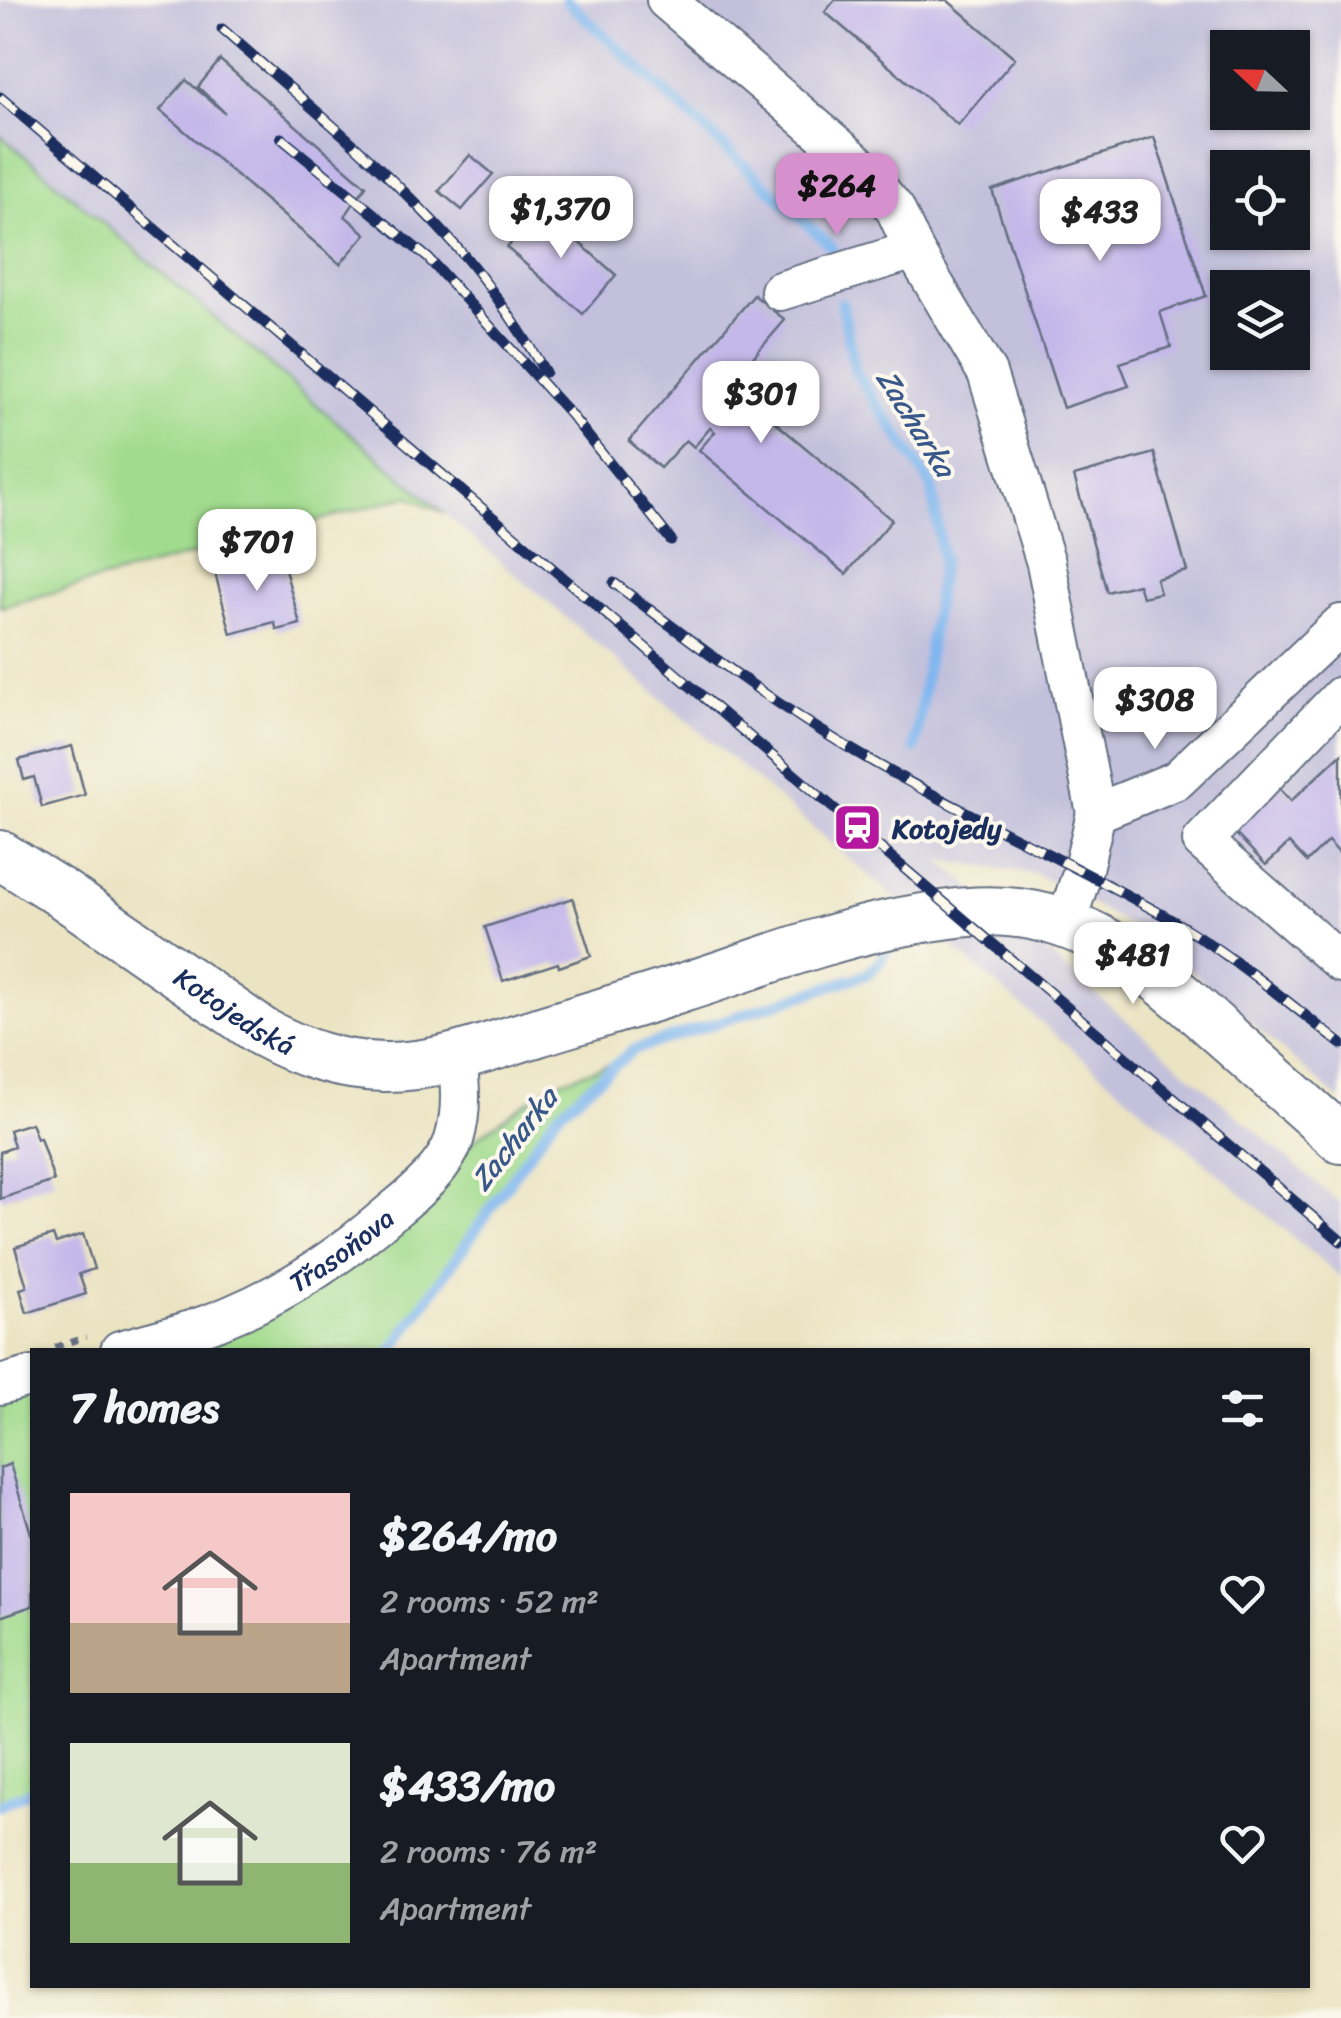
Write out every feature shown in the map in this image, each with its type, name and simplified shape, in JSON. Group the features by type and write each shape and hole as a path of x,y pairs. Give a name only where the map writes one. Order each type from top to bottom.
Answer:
{"main road":[{"name":"Kotojedská","path":"0,856 61,893 238,1017 291,1048 352,1065 388,1067 478,1050 865,930 957,912 1039,916 1104,940 1140,963 1341,1139"}],"street":[{"path":"666,0 855,161 894,209 987,372 1046,562 1096,813 1066,924"},
{"path":"780,291 914,250"},
{"path":"1096,813 1177,780 1341,624"},
{"path":"1341,696 1202,841 1341,963"},
{"name":"Třasoňova","path":"127,1348 226,1318 282,1292 342,1253 406,1200 427,1180 453,1142 460,1076 478,1050"},
{"path":"0,1384 30,1376"}],"shaded area":[{"path":"0,0 1341,0 1341,1101 1155,939 1036,874 939,860 1341,1204 1341,1278 0,135"}],"green space":[{"path":"0,135 445,514 408,496 0,607"},
{"path":"621,1060 556,1115 393,1348 126,1348 227,1317 552,1084"},
{"path":"30,1377 30,1792 0,1805 0,1385"}],"building":[{"path":"835,0 947,0 1015,58 958,125 825,12"},
{"path":"220,60 366,186 345,216 366,234 340,264 160,110 186,80 225,113 198,87"},
{"path":"1154,137 1206,296 1160,312 1171,347 1120,363 1129,386 1063,408 992,190"},
{"path":"470,155 493,174 462,210 439,191"},
{"path":"540,208 616,275 583,314 507,248"},
{"path":"754,295 785,320 726,389 740,402 745,397 892,520 846,574 699,450 715,432 710,428 694,447 686,440 660,468 629,441"},
{"path":"1154,453 1187,571 1156,579 1160,593 1142,597 1138,584 1107,592 1074,476"},
{"path":"280,551 300,624 277,630 274,622 231,634 214,569"},
{"path":"72,746 85,795 42,807 34,777 24,780 19,760"},
{"path":"1341,754 1341,855 1328,841 1307,862 1289,843 1266,865 1234,832 1279,788 1291,801"},
{"path":"573,898 591,956 503,981 485,927"},
{"path":"31,1123 54,1181 0,1199 0,1152 14,1147 9,1130"},
{"path":"83,1234 94,1269 79,1274 86,1294 27,1313 20,1289 27,1287 15,1247 53,1235 56,1243"},
{"path":"10,1464 30,1530 30,1607 0,1617 0,1468"}],"waterway":[{"name":"Zacharka","path":"566,0 832,247"},
{"name":"Zacharka","path":"842,303 855,371 932,486 942,560 915,748"},
{"name":"Zacharka","path":"393,1348 556,1115 633,1050 867,974 886,951"},
{"name":"Zacharka","path":"0,1805 30,1792"}],"railway":[{"path":"222,29 349,140 439,228 488,286 545,372"},
{"path":"0,97 1341,1241"},
{"path":"281,138 428,258 571,415 671,540"},
{"path":"614,583 732,671 824,733 1187,929 1255,976 1341,1044"}],"place":[{"name":"Kotojedy","path":"857,828"}]}
